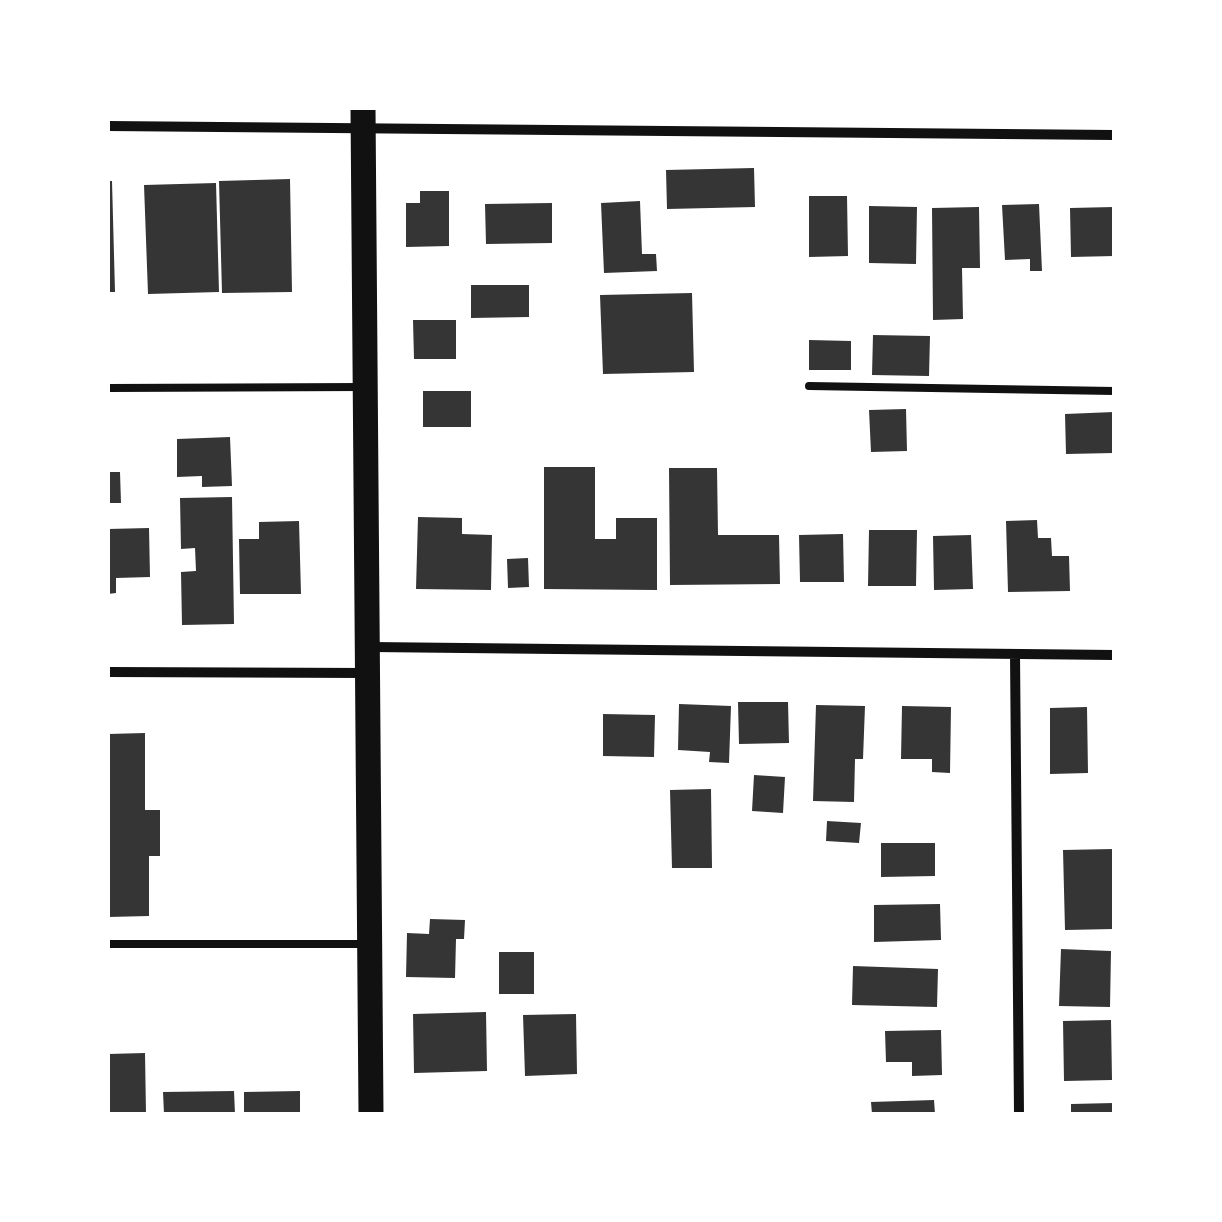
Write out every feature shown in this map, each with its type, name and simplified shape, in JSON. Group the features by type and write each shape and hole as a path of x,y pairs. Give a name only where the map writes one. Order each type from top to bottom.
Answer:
{"main road":[{"path":"363,118 372,1114"}],"street":[{"path":"108,126 363,118 1114,136"},
{"path":"366,647 1114,655"},
{"path":"1015,654 1019,1114"},
{"path":"108,672 367,673"}],"lane":[{"path":"810,386 1114,391"},
{"path":"108,388 368,387"},
{"path":"108,944 370,944"}],"building":[{"path":"754,168 755,207 667,209 666,170"},
{"path":"290,179 292,292 222,293 219,181"},
{"path":"108,181 112,181 115,292 108,292"},
{"path":"216,183 219,292 148,294 144,185"},
{"path":"420,191 449,191 449,246 406,247 406,203 420,203"},
{"path":"809,196 847,196 848,256 809,257"},
{"path":"640,201 642,254 656,254 657,271 604,273 601,203"},
{"path":"552,203 552,243 486,244 485,204"},
{"path":"1039,204 1042,271 1030,271 1030,259 1005,260 1002,205"},
{"path":"869,206 917,207 916,264 869,263"},
{"path":"979,207 980,268 962,268 963,319 933,320 932,208"},
{"path":"1114,207 1114,256 1071,257 1070,208"},
{"path":"471,285 529,285 529,317 471,318"},
{"path":"692,293 694,372 603,374 600,295"},
{"path":"413,320 456,320 456,359 414,359"},
{"path":"873,335 930,336 929,376 872,375"},
{"path":"809,340 851,341 851,370 809,370"},
{"path":"423,391 471,391 471,427 423,427"},
{"path":"906,409 907,451 871,452 869,410"},
{"path":"1114,412 1114,453 1066,454 1065,414"},
{"path":"230,437 232,486 202,487 202,476 177,477 177,439"},
{"path":"544,467 595,467 595,539 616,539 616,518 657,518 657,590 544,589"},
{"path":"669,468 717,468 718,535 779,535 780,584 670,585"},
{"path":"108,472 120,472 121,503 108,503"},
{"path":"232,497 234,624 182,625 181,572 196,571 195,548 181,549 180,498"},
{"path":"418,517 462,518 462,534 492,535 491,590 416,589"},
{"path":"1037,520 1038,538 1051,538 1052,556 1069,556 1070,591 1008,592 1006,521"},
{"path":"299,521 301,594 240,594 239,539 259,539 259,522"},
{"path":"149,528 150,577 116,578 116,593 108,594 108,529"},
{"path":"869,530 917,530 916,586 868,586"},
{"path":"843,534 844,582 800,582 799,535"},
{"path":"971,535 973,589 934,590 933,536"},
{"path":"528,558 529,587 508,588 507,559"},
{"path":"738,702 788,702 789,743 739,744"},
{"path":"679,704 731,706 729,763 709,762 710,752 678,750"},
{"path":"816,705 865,706 863,759 855,759 854,802 813,801"},
{"path":"902,706 951,707 950,773 932,772 932,759 901,759"},
{"path":"1087,707 1088,773 1050,774 1050,708"},
{"path":"603,714 655,715 654,757 603,756"},
{"path":"145,733 145,810 160,810 160,856 149,856 149,916 108,917 108,734"},
{"path":"754,775 785,777 783,813 752,811"},
{"path":"711,789 712,868 672,868 670,790"},
{"path":"827,821 861,823 859,843 826,841"},
{"path":"881,843 935,843 935,876 881,877"},
{"path":"1113,849 1114,929 1065,930 1063,850"},
{"path":"940,904 941,940 874,942 874,905"},
{"path":"430,919 465,920 464,939 456,939 455,978 406,977 407,933 429,934"},
{"path":"1061,949 1111,951 1110,1007 1059,1006"},
{"path":"499,952 534,952 534,994 499,994"},
{"path":"853,966 938,969 937,1007 852,1005"},
{"path":"486,1012 487,1071 414,1073 413,1014"},
{"path":"576,1014 577,1074 525,1076 523,1015"},
{"path":"1111,1020 1112,1080 1064,1081 1063,1021"},
{"path":"941,1030 942,1075 912,1076 912,1062 886,1062 885,1031"},
{"path":"145,1053 146,1114 108,1114 108,1054"},
{"path":"234,1091 235,1114 164,1114 163,1092"},
{"path":"300,1091 300,1114 244,1114 244,1092"},
{"path":"934,1100 935,1114 872,1114 871,1102"},
{"path":"1114,1103 1114,1114 1071,1114 1071,1104"}]}
